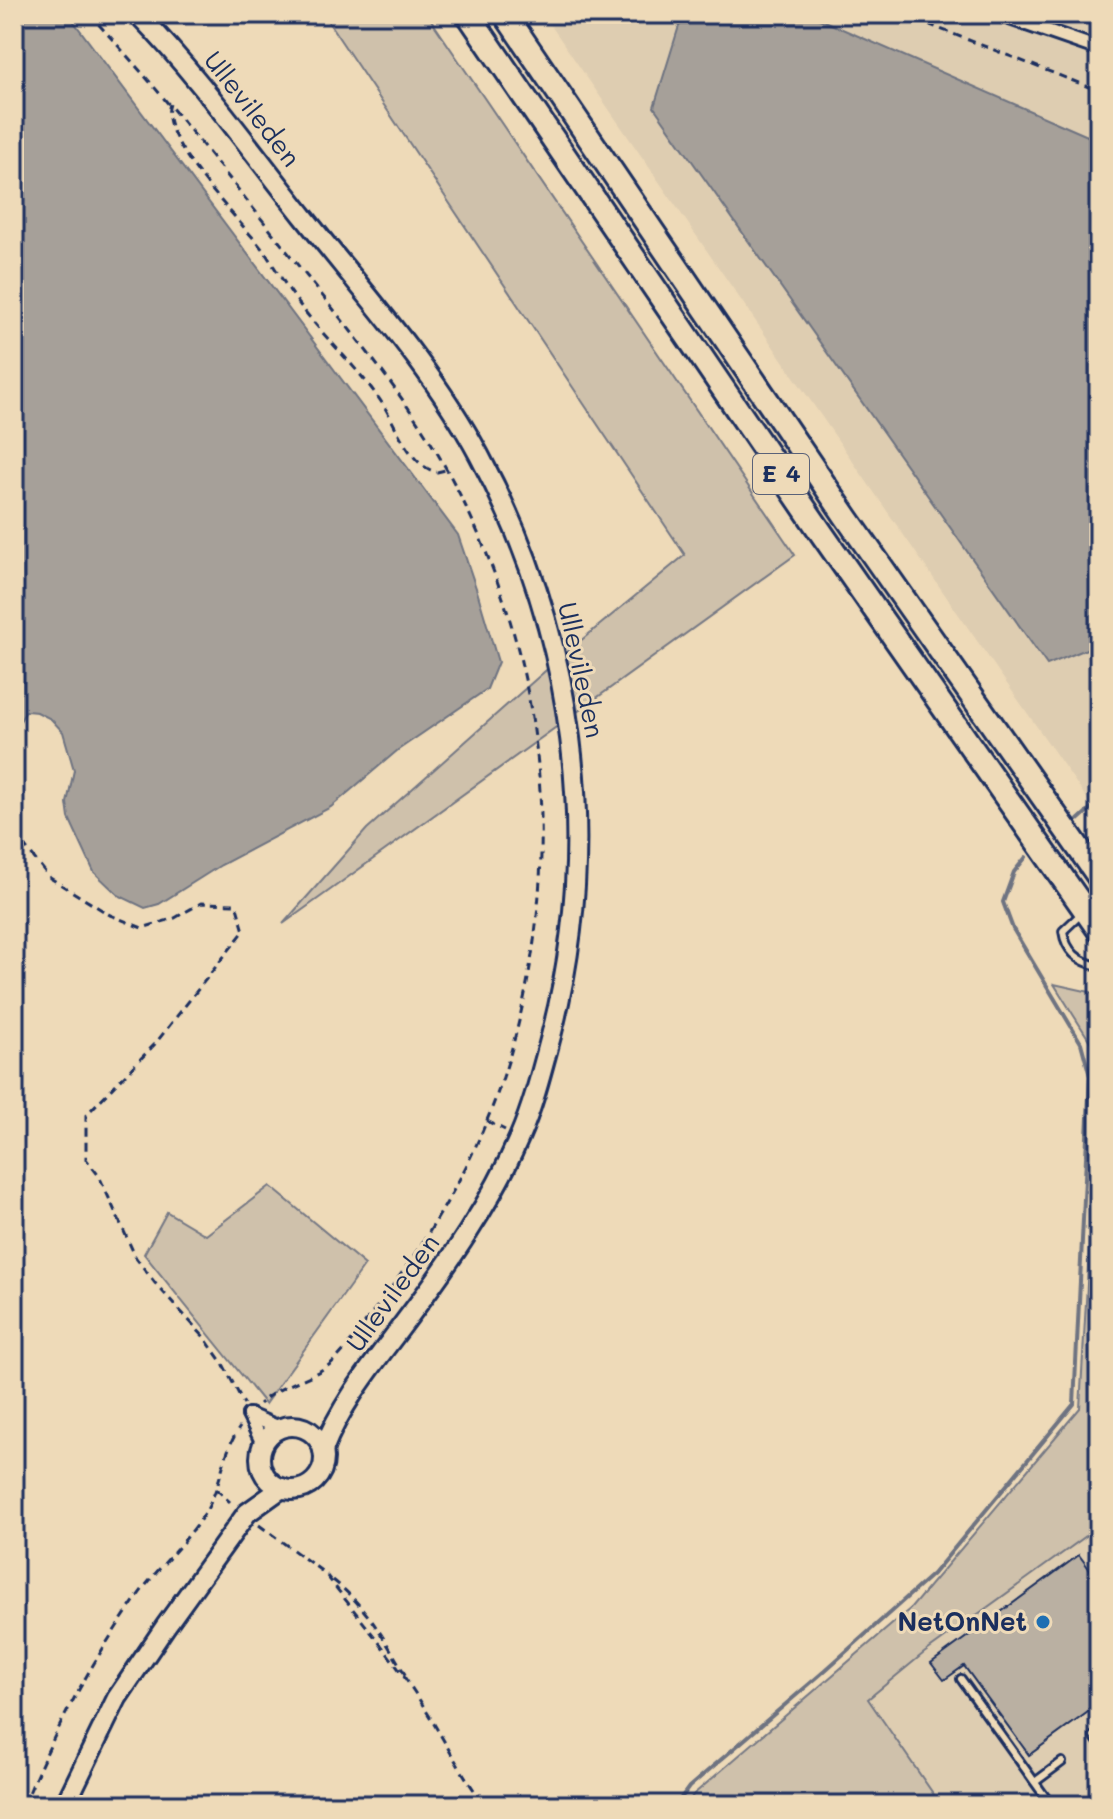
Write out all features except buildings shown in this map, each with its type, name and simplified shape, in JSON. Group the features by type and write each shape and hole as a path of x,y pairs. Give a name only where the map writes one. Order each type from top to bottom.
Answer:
{"highway":[{"name":"E 4","path":"468,14 813,521 1089,909 1099,930"},
{"name":"E 4","path":"505,14 855,530 1099,877"}],"main road":[{"name":"Ullevileden","path":"138,14 206,91 446,399 479,454 529,567 548,624 562,682 571,741 577,810 576,885 569,950 542,1070 519,1138 478,1218 431,1288 343,1406 323,1450"},
{"name":"Ullevileden","path":"306,1429 324,1421 343,1406"},
{"path":"294,1426 306,1429 317,1438 323,1450 322,1467 314,1481 299,1489 282,1488 267,1478 263,1470 260,1462 263,1444 280,1428 294,1426"},
{"path":"253,1519 263,1470"},
{"path":"65,1805 117,1698 165,1627 282,1488"}],"street":[{"path":"998,14 1099,51"},
{"path":"253,1411 280,1428"},
{"path":"253,1411 263,1444"}],"lane":[{"path":"1089,909 1063,931 1064,943 1084,963 1099,966"},
{"path":"961,1679 1051,1805"},
{"path":"1035,1782 1062,1762"}],"path":[{"path":"14,833 50,878 110,915 142,928 175,918 201,903 236,904 244,931 155,1044 86,1115 86,1159 99,1176 136,1258 204,1337 253,1411 278,1388 319,1372 335,1360 350,1342 408,1267 452,1198 487,1121 507,1065 523,1005 540,893 543,832 530,700 516,641 496,579 469,514 415,419 170,104 89,14"},
{"path":"902,14 1099,91"},
{"path":"170,104 167,113 186,155 260,247 309,317 380,400 418,464 437,472 446,469"},
{"path":"487,1121 519,1138"},
{"path":"24,1805 68,1705 139,1594 207,1509 225,1455 240,1427"},
{"path":"216,1489 230,1502"},
{"path":"253,1519 358,1602 376,1625 449,1752 485,1805"},
{"path":"327,1576 413,1689"}],"shaded area":[{"path":"22,14 68,14 458,535 498,662 487,689 398,750 331,807 221,865 159,904 145,908 118,895 94,872 69,818 67,803 74,770 63,732 51,719 37,712 26,711 14,731 14,17"},
{"path":"323,14 427,14 795,555 283,924 367,829 562,656 685,555"},
{"path":"543,14 1099,14 1099,816 950,602"},
{"path":"692,14 808,14 1099,141 1099,644 1047,665 654,107 679,26"},
{"path":"1054,984 1099,994 1099,1071 1091,1043"},
{"path":"1099,1071 1099,1547 1089,1534 924,1653 868,1699 941,1805 686,1805 694,1794 911,1608 1080,1408"},
{"path":"270,1186 365,1265 265,1404 144,1254 167,1212 206,1235"},
{"path":"1089,1534 1099,1547 1099,1805 941,1805 868,1699 924,1653"}],"waterway":[{"path":"1078,820 1099,801"},
{"path":"676,1805 689,1787 933,1574 1074,1404 1090,1076 1081,1043 1013,929 1003,902 1014,872 1026,857"}],"place":[{"name":"NetOnNet","path":"1043,1622"}]}
